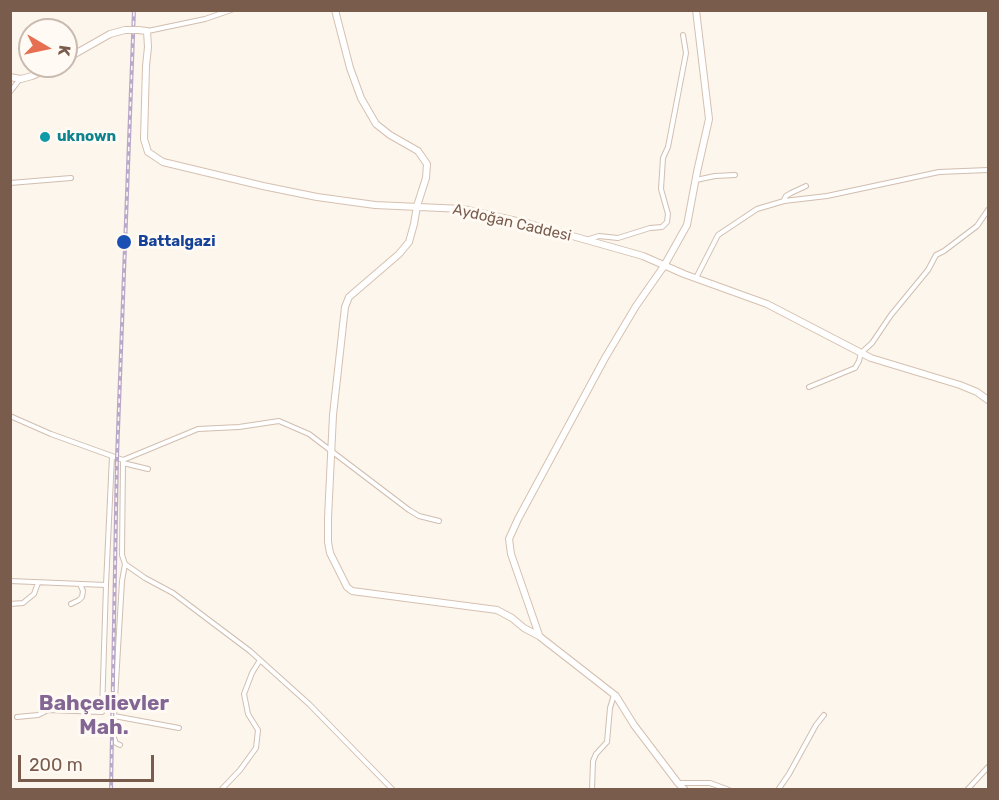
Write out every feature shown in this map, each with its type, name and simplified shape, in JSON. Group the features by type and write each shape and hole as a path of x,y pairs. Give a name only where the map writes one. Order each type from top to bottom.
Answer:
{"street":[{"path":"78,52 110,34 125,30 147,31 205,20 231,10"},
{"path":"335,10 350,68 361,98 376,124 418,151 427,164 426,178 409,242 399,254 349,297 345,307 333,415 329,483 328,542 330,553 347,586 352,591 498,610 512,618 615,695 634,725 685,789"},
{"path":"539,636 511,554 509,539 605,358 636,306 664,266 687,225 709,119 696,10"},
{"name":"Aydoğan Caddesi","path":"147,31 144,139 148,152 163,162 317,197 375,205 463,209 530,224 643,256 767,304 871,358 960,385 977,392 988,400"},
{"path":"585,240 599,236 618,238 650,228 662,228 667,222 668,214 661,189 663,158 668,147 686,53 683,35"},
{"path":"10,77 25,78"},
{"path":"10,92 21,79"},
{"path":"696,278 718,235 757,209 784,201 836,194 939,172 988,170"},
{"path":"696,180 735,175"},
{"path":"10,183 71,178"},
{"path":"784,201 786,196 806,186"},
{"path":"809,387 855,368 861,353 872,343 891,315 928,270 936,255 977,226 988,210"},
{"path":"10,416 51,434 147,469"},
{"path":"123,461 198,429 239,427 279,421 309,434 409,510 419,516 439,521"},
{"path":"17,717 38,715 48,711 102,712 112,456"},
{"path":"120,745 114,738 114,716 125,564 122,555 123,461"},
{"path":"125,564 173,593 250,651 309,704 393,789"},
{"path":"10,581 106,585"},
{"path":"10,604 23,603 34,594 38,583"},
{"path":"71,604 82,597 83,591 80,584"},
{"path":"221,789 240,770 256,748 258,730 248,714 244,694 260,660"},
{"path":"592,789 593,761 607,742 610,708 615,695"},
{"path":"48,711 49,719"},
{"path":"778,789 824,715"},
{"path":"114,716 179,728"},
{"path":"967,789 988,767"},
{"path":"678,783 710,783 729,789"}],"railway":[{"path":"111,790 117,457 134,10"}],"place":[{"name":"uknown","path":"45,137"},
{"name":"Battalgazi","path":"124,242"}],"district":[{"name":"Bahçelievler Mah.","path":"104,716"}]}
